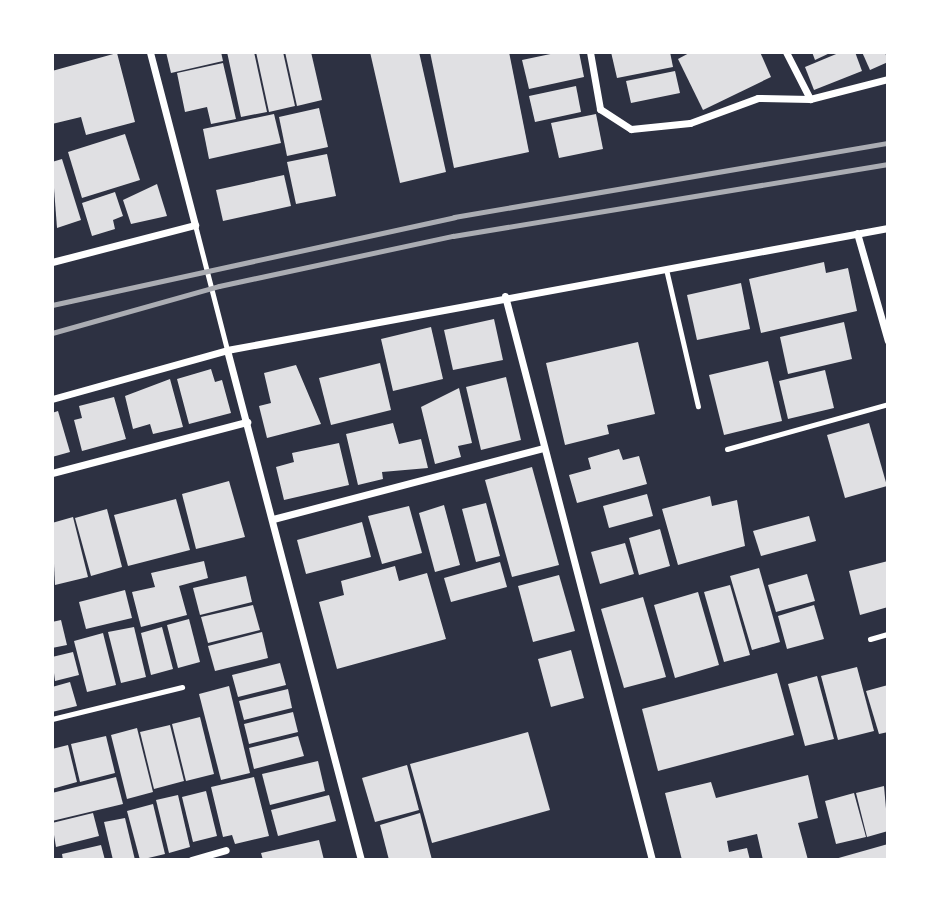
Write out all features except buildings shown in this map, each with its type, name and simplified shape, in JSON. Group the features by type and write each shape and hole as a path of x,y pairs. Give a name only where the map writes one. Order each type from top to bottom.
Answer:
{"street":[{"path":"52,261 195,225 150,52"},
{"path":"590,52 600,109 631,129 690,123 758,99 810,99 887,79"},
{"path":"786,52 810,99"},
{"path":"52,399 228,350 666,265 887,228"},
{"path":"857,233 887,341"},
{"path":"505,296 652,859"},
{"path":"228,350 361,859"},
{"path":"52,473 247,422"},
{"path":"273,519 543,448"},
{"path":"191,859 226,850"}],"lane":[{"path":"195,225 228,350"},
{"path":"666,265 698,406"},
{"path":"727,449 887,404"},
{"path":"870,639 887,634"},
{"path":"52,719 182,687"}],"railway":[{"path":"52,305 454,217 888,143"},
{"path":"52,333 219,286 453,236 888,164"}]}
